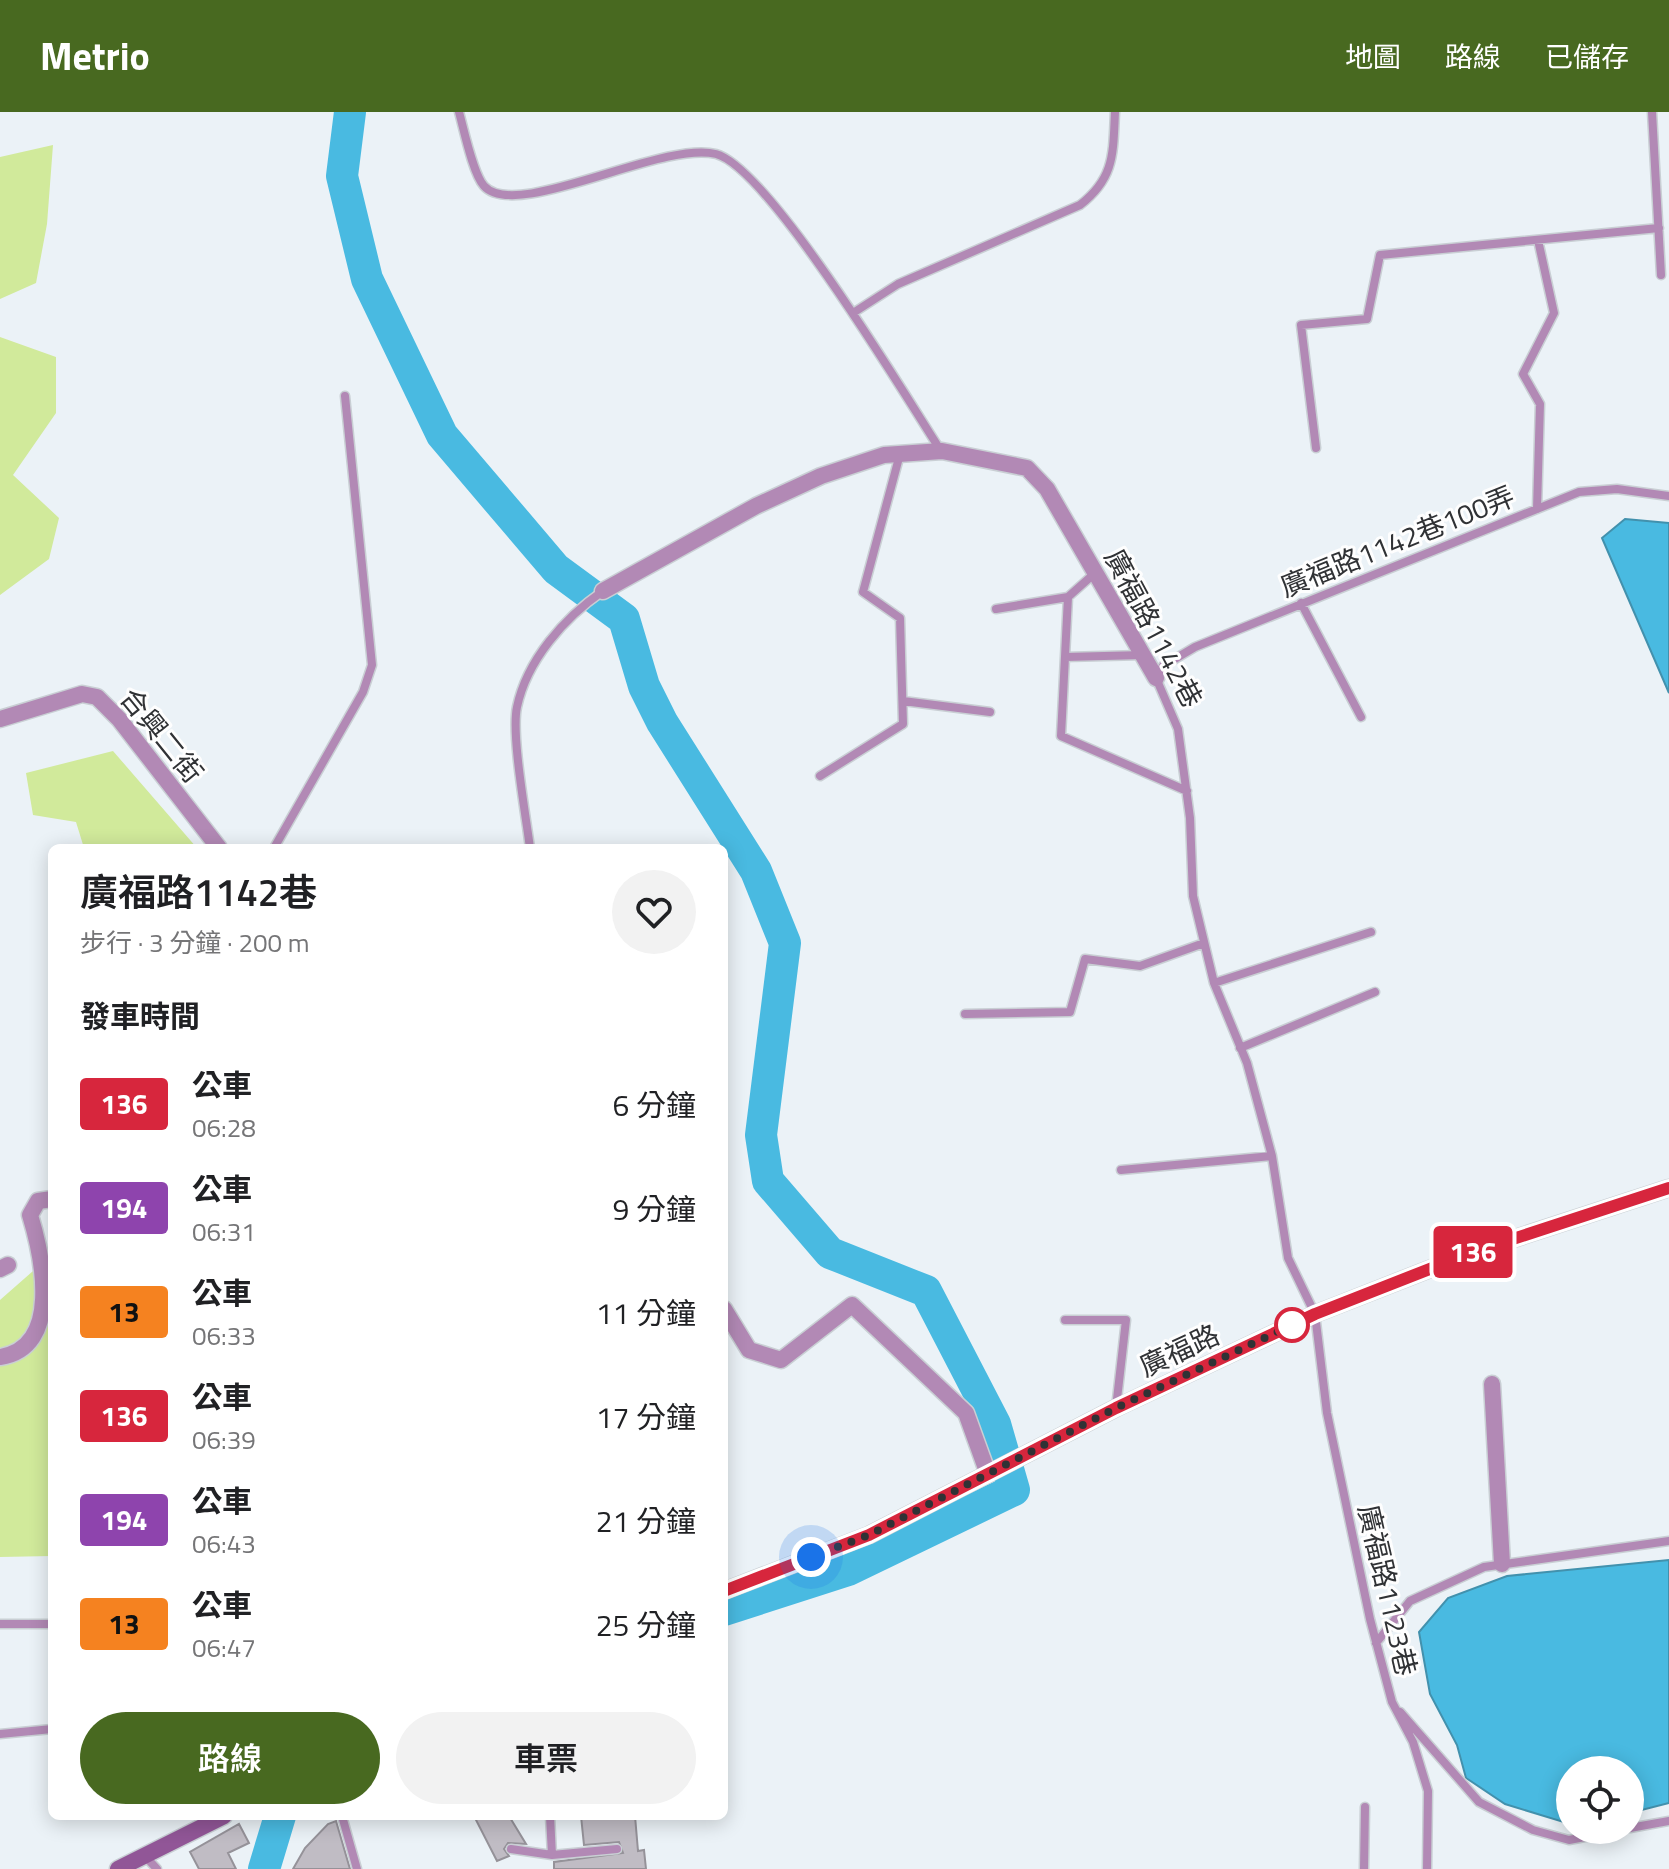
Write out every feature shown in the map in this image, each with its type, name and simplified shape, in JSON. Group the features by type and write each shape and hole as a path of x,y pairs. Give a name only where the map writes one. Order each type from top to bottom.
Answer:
{"street":[{"name":"廣福路1142巷","path":"603,591 769,500 821,476 884,455 942,451 1027,468 1047,489 1156,678"},
{"name":"合興二街","path":"0,719 82,694 97,697 119,719 216,844"},
{"name":"廣福路","path":"728,1589 869,1535 1116,1408 1315,1314 1473,1252 1669,1188"},
{"path":"0,1357 17,1355 32,1342 40,1320 42,1253 30,1215 38,1201 48,1200"},
{"path":"728,1316 749,1350 781,1360 852,1305 966,1413 989,1473"},
{"path":"1492,1384 1502,1564"},
{"path":"118,1869 216,1820"}],"lane":[{"path":"459,112 482,184 496,196 523,197 659,158 700,151 720,155 740,167 809,250 942,451"},
{"path":"853,313 898,284 1080,205 1099,191 1107,177 1113,151 1115,112"},
{"path":"1652,112 1661,275"},
{"path":"1316,448 1301,325 1367,319 1380,255 1659,228"},
{"path":"1537,509 1540,404 1523,374 1554,313 1538,240"},
{"path":"276,844 363,692 372,665 345,396"},
{"path":"820,776 903,724 900,618 863,592 900,454"},
{"name":"廣福路1142巷100弄","path":"1156,678 1163,666 1195,647 1579,492 1617,489 1669,496"},
{"path":"996,609 1068,597 1095,572"},
{"path":"530,844 517,708 547,642 583,605 603,591"},
{"path":"1068,597 1061,736 1187,791"},
{"path":"1301,603 1361,717"},
{"path":"1065,657 1143,655"},
{"name":"廣福路1142巷","path":"1156,678 1178,729 1187,791 1193,896 1204,943 1214,983 1240,1048 1272,1156 1288,1258 1315,1314"},
{"path":"903,701 990,712"},
{"path":"1214,983 1371,932"},
{"path":"965,1014 1070,1012 1085,959 1140,966 1204,943"},
{"path":"1240,1048 1375,992"},
{"path":"1121,1170 1272,1156"},
{"name":"廣福路1123巷","path":"1315,1314 1327,1413 1376,1643 1392,1702 1413,1742 1428,1791 1427,1869"},
{"path":"1065,1320 1126,1320 1116,1408"},
{"path":"1376,1643 1410,1601 1484,1567 1669,1541"},
{"path":"0,1624 48,1624"},
{"path":"1392,1702 1479,1802 1533,1830 1556,1836"},
{"path":"0,1734 48,1729"},
{"path":"1364,1869 1365,1807"},
{"path":"343,1820 357,1869"},
{"path":"550,1820 552,1855"},
{"path":"1644,1825 1669,1821"},
{"path":"511,1849 552,1855 617,1849"},
{"path":"145,1856 157,1869"}],"green space":[{"path":"53,145 47,224 36,283 0,299 0,157"},
{"path":"0,337 56,357 56,413 13,475 59,518 49,559 0,595"},
{"path":"113,751 194,844 83,844 76,822 33,815 26,773"},
{"path":"41,1264 48,1285 48,1556 0,1557 0,1300"}],"water":[{"path":"1625,519 1669,523 1669,693 1602,538"},
{"path":"1669,1560 1669,1803 1644,1809 1644,1756 1556,1756 1556,1820 1505,1804 1466,1778 1457,1745 1430,1694 1419,1632 1448,1598 1507,1576"}],"building":[{"path":"476,1820 511,1820 526,1844 508,1843 504,1849 509,1856 497,1861"},
{"path":"581,1820 635,1820 638,1851 644,1850 646,1869 554,1869 554,1862 623,1853 619,1842 584,1845"},
{"path":"336,1821 350,1869 293,1869 305,1848 328,1824"},
{"path":"239,1824 249,1843 228,1853 236,1869 199,1869 190,1852"}],"waterway":[{"path":"350,112 342,176 367,279 442,435 556,569 624,619 644,686 662,722 756,871 785,943 761,1135 768,1181 830,1253 926,1291 995,1424 1014,1490 848,1570 728,1609"},
{"path":"264,1869 279,1820"}],"bus line":[{"name":"136","path":"728,1589 869,1535 1116,1408 1315,1314 1473,1252 1669,1188"}],"route":[{"path":"811,1557 869,1535 1116,1408 1292,1325"}]}
